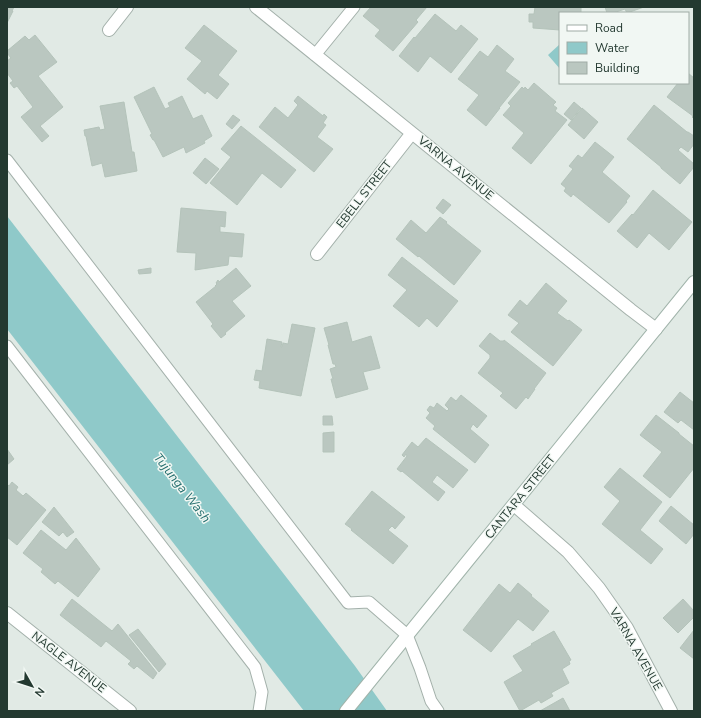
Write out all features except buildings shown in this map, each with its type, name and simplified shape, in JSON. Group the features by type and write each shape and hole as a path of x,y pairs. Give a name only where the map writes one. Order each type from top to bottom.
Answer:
{"street":[{"path":"109,30 127,7"},
{"name":"VARNA AVENUE","path":"256,7 656,329"},
{"name":"EBELL STREET","path":"317,254 412,133"},
{"name":"CANTARA STREET","path":"346,711 694,282"},
{"name":"VARNA AVENUE","path":"514,505 568,552 599,588 627,628 672,711"},
{"name":"NAGLE AVENUE","path":"7,613 130,711"}],"lane":[{"path":"316,55 354,7"},
{"path":"7,160 348,603 369,602 407,635 431,701 438,711"},
{"path":"7,346 255,667 262,692 259,711"}],"water":[{"path":"559,45 559,68 548,55"},
{"name":"Tujunga Wash","path":"7,216 355,666 387,711 304,711 7,329"}]}
